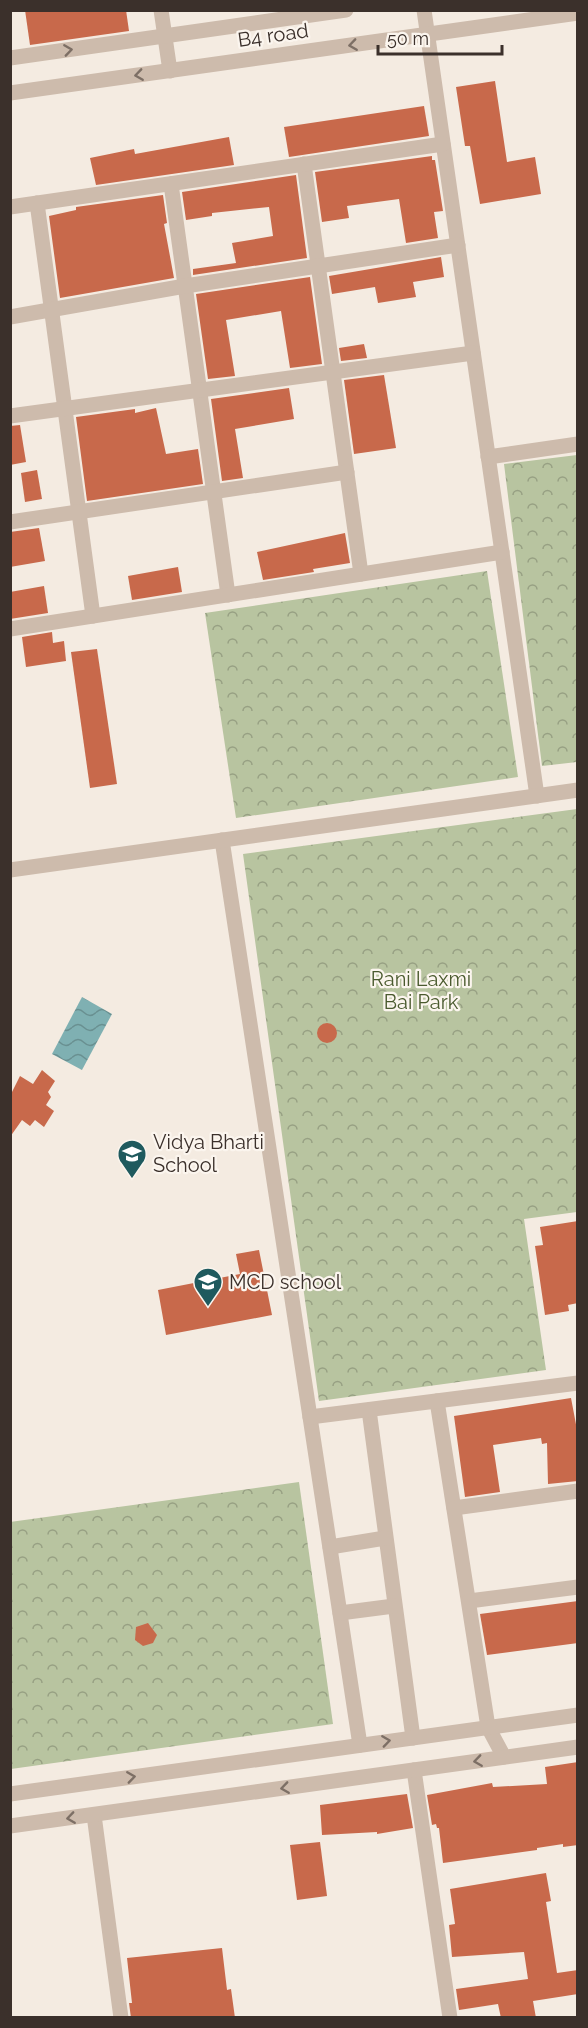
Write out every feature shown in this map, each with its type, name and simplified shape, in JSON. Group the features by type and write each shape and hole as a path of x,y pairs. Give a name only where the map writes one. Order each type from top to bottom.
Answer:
{"street":[{"path":"161,10 170,71"},
{"name":"B4 road","path":"10,58 297,14 346,10"},
{"path":"424,10 537,796"},
{"name":"B4 road","path":"10,93 578,13"},
{"path":"10,207 443,144"},
{"path":"304,164 362,574"},
{"path":"171,184 228,595"},
{"path":"37,203 93,616"},
{"path":"10,317 185,286 458,245"},
{"path":"10,416 473,353"},
{"path":"488,457 578,444"},
{"path":"10,522 347,472"},
{"path":"10,629 502,552"},
{"path":"10,870 578,790"},
{"path":"222,840 360,1745"},
{"path":"310,1417 577,1387"},
{"path":"437,1401 488,1727 504,1757"},
{"path":"369,1410 413,1738"},
{"path":"454,1508 578,1491"},
{"path":"330,1547 385,1538"},
{"path":"469,1602 578,1587"},
{"path":"340,1613 394,1606"},
{"path":"10,1794 578,1715"},
{"path":"10,1826 578,1747"},
{"path":"414,1770 450,2018"},
{"path":"94,1815 121,2018"}],"green space":[{"path":"577,455 577,762 542,766 504,464"},
{"path":"487,571 518,777 236,818 205,613"},
{"name":"Rani Laxmi Bai Park","path":"577,809 577,1212 524,1219 546,1370 319,1401 243,854"},
{"path":"299,1482 333,1724 11,1769 10,1522"}],"water":[{"path":"82,997 112,1014 82,1070 52,1054"}],"building":[{"path":"25,10 126,10 129,31 30,45"},
{"path":"495,81 507,162 535,157 541,194 480,204 470,146 465,146 456,87"},
{"path":"424,106 429,136 289,157 284,127"},
{"path":"229,137 234,165 96,185 90,158 134,149 135,154"},
{"path":"432,156 432,160 435,160 443,211 434,212 438,238 406,243 399,199 347,206 349,218 322,222 315,172"},
{"path":"296,175 307,258 193,275 193,269 236,263 232,243 273,236 269,207 212,213 212,216 186,220 182,192"},
{"path":"163,195 167,223 164,224 174,278 60,298 49,216 76,210 76,207"},
{"path":"441,257 444,277 413,282 416,297 378,303 375,287 332,294 329,276"},
{"path":"310,277 322,364 290,368 281,311 226,320 235,376 208,379 196,294"},
{"path":"364,344 367,358 341,361 339,348"},
{"path":"384,375 396,448 354,454 344,380"},
{"path":"289,388 294,419 235,429 243,478 222,481 211,399"},
{"path":"156,408 166,454 198,449 203,484 87,501 76,417 135,409 135,413"},
{"path":"20,425 26,462 10,465 10,426"},
{"path":"37,470 42,499 25,502 21,473"},
{"path":"39,528 45,561 10,567 10,532"},
{"path":"345,533 350,563 313,569 314,572 263,580 257,552"},
{"path":"178,567 182,592 132,600 128,576"},
{"path":"44,586 48,613 10,619 10,592"},
{"path":"52,632 53,643 64,641 66,661 26,667 22,637"},
{"path":"97,649 117,784 90,788 71,652"},
{"path":"323,1023 331,1023 337,1029 337,1037 331,1043 323,1043 317,1037 317,1029"},
{"path":"42,1070 55,1081 48,1092 51,1097 46,1105 54,1111 44,1127 35,1120 30,1126 22,1120 10,1137 10,1096 20,1076 33,1084"},
{"path":"578,1221 578,1303 568,1305 569,1311 545,1315 535,1246 543,1245 540,1227"},
{"path":"259,1250 272,1315 166,1335 158,1290 240,1274 236,1254"},
{"path":"571,1398 578,1435 578,1481 548,1484 547,1443 542,1444 541,1438 493,1445 500,1492 465,1497 454,1416"},
{"path":"578,1601 578,1643 487,1655 480,1614"},
{"path":"148,1623 157,1635 153,1643 143,1646 135,1640 136,1627"},
{"path":"578,1762 578,1845 563,1847 563,1844 537,1848 537,1850 443,1863 439,1828 436,1824 432,1825 427,1795 492,1783 493,1787 547,1784 545,1767"},
{"path":"407,1794 413,1828 377,1834 377,1832 322,1835 320,1805"},
{"path":"320,1842 327,1896 297,1900 290,1845"},
{"path":"546,1873 551,1901 546,1902 557,1973 578,1970 578,1994 533,2001 536,2018 501,2018 498,2004 459,2010 456,1989 528,1979 524,1952 452,1957 449,1925 455,1924 450,1889"},
{"path":"222,1948 227,1990 231,1989 235,2018 131,2018 129,2003 132,2003 127,1958"}],"place":[{"name":"Vidya Bharti School","path":"132,1180"},
{"name":"MCD school","path":"208,1308"}]}
